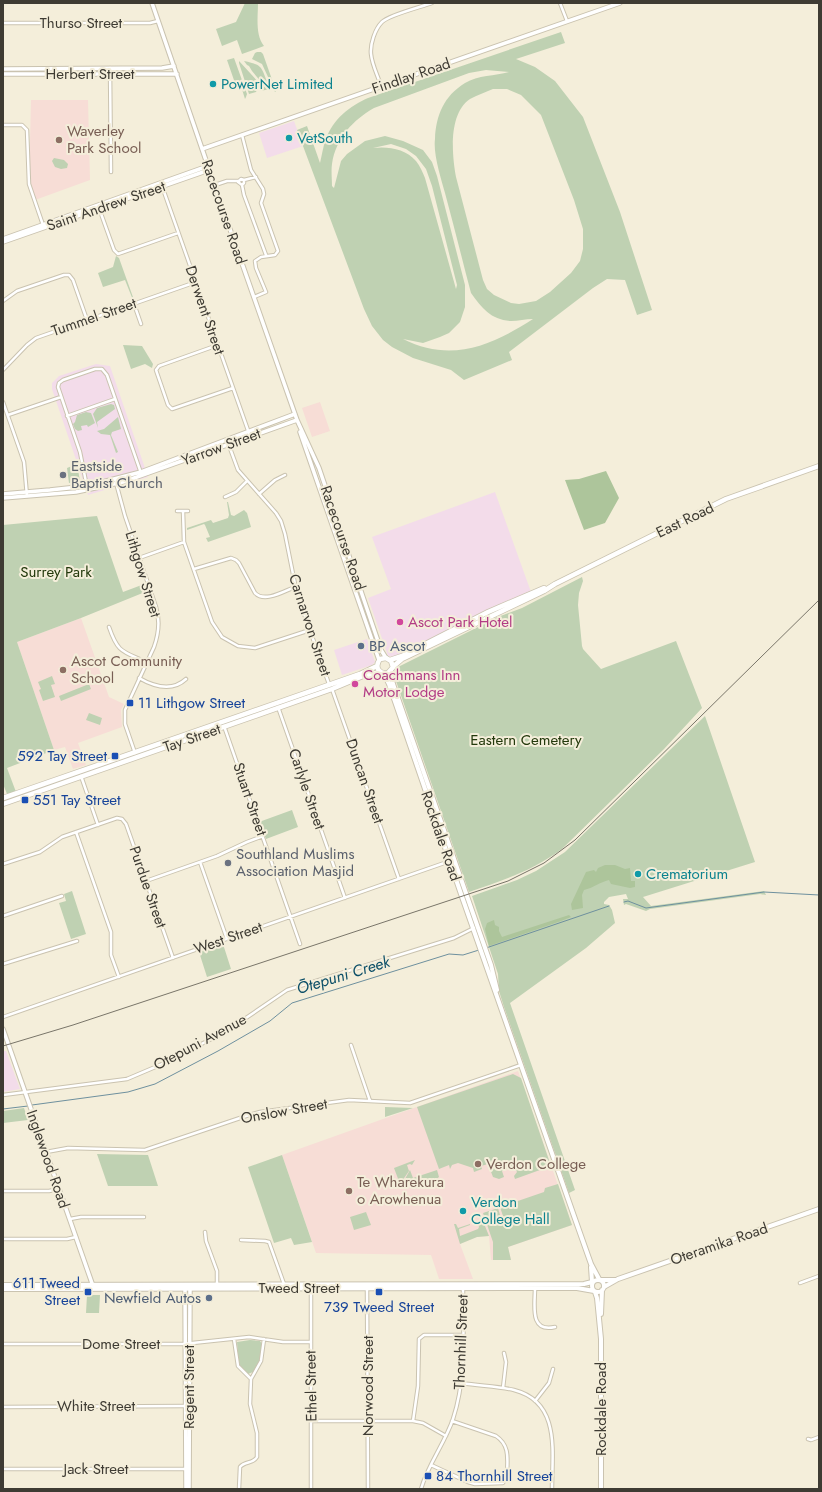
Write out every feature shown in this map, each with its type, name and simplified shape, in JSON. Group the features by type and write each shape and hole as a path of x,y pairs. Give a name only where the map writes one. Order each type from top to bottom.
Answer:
{"highway":[{"name":"East Road","path":"382,673 392,670 402,660 719,503 744,492 819,466"},
{"name":"East Road","path":"379,660 402,656 513,601 555,584"},
{"path":"388,659 392,670"},
{"path":"379,660 377,666 382,673"},
{"name":"Tay Street","path":"3,804 278,708 331,687 377,666"},
{"name":"Tay Street","path":"3,798 276,702 331,687 363,676 382,673"},
{"path":"28,789 30,795"}],"main road":[{"name":"Rockdale Road","path":"392,670 393,684 426,787"},
{"name":"Rockdale Road","path":"382,673 389,684 477,925 483,950"},
{"name":"Rockdale Road","path":"452,860 473,928 491,964 498,998 591,1264 600,1280"},
{"name":"Oteramika Road","path":"603,1289 618,1279 819,1209"},
{"name":"Rockdale Road","path":"591,1264 592,1282"},
{"name":"Oteramika Road","path":"600,1280 618,1279"},
{"path":"595,1280 600,1280 604,1283 603,1289 599,1292 594,1291 591,1286 592,1282 595,1280"},
{"name":"Tweed Street","path":"3,1289 120,1286 187,1286 217,1288 311,1286 536,1286 582,1284 592,1282"},
{"name":"Tweed Street","path":"187,1286 217,1283 311,1286"},
{"name":"Tweed Street","path":"3,1284 93,1287"},
{"name":"Tweed Street","path":"536,1286 577,1288 594,1291"},
{"name":"Rockdale Road","path":"601,1489 601,1328 603,1289"},
{"name":"Rockdale Road","path":"594,1291 597,1298 601,1328"}],"street":[{"name":"Racecourse Road","path":"152,3 379,660"},
{"path":"382,86 371,54 374,37 381,23 389,18 432,3"},
{"path":"560,3 567,21"},
{"name":"Findlay Road","path":"202,149 620,3"},
{"name":"Thurso Street","path":"3,23 150,23 159,21"},
{"name":"Herbert Street","path":"3,69 162,68 174,66"},
{"path":"53,68 53,74"},
{"path":"110,68 110,172"},
{"name":"Herbert Street","path":"3,74 177,74"},
{"path":"3,125 22,126 27,130 29,184 43,226"},
{"path":"242,135 251,170 263,189 264,194 261,203 278,250 276,255 266,255 258,258 254,263 266,292 254,297"},
{"name":"Saint Andrew Street","path":"3,239 208,168"},
{"path":"214,185 227,181 238,181 241,178 244,180 256,177"},
{"path":"242,185 244,184 244,180"},
{"path":"238,181 242,185 266,255"},
{"name":"Derwent Street","path":"162,185 249,434"},
{"path":"99,207 114,250 118,254 178,233"},
{"name":"Saint Andrew Street","path":"3,242 43,226"},
{"path":"3,300 17,291 64,275 69,275 73,280 87,320"},
{"name":"Tummel Street","path":"3,370 27,344 33,340 196,282"},
{"path":"134,304 141,324"},
{"path":"218,345 157,368 168,405 170,408 174,409 233,388"},
{"path":"87,488 81,455 58,387 61,381 98,368 105,372 141,474"},
{"path":"8,415 61,397"},
{"path":"67,416 115,399"},
{"path":"3,402 24,462 27,494"},
{"name":"Yarrow Street","path":"3,498 87,488 141,474 228,444 295,414"},
{"name":"Racecourse Road","path":"297,420 310,447 327,492 381,650 388,659"},
{"name":"Yarrow Street","path":"141,474 227,440 297,420"},
{"name":"Carnarvon Street","path":"227,440 238,470 276,513 281,521 295,587 331,687"},
{"path":"259,494 271,482 285,475"},
{"name":"Lithgow Street","path":"116,481 125,516 155,602 158,620 156,642 126,706 124,714 126,728 136,758"},
{"path":"225,497 236,492 247,481"},
{"path":"322,494 327,492"},
{"name":"Yarrow Street","path":"3,494 27,494"},
{"path":"177,511 188,511"},
{"path":"183,511 184,542 213,624 219,634 231,643 242,647 255,648 310,630"},
{"path":"139,558 184,542"},
{"path":"194,569 231,558 238,561 258,596 267,597 295,587"},
{"path":"109,627 119,648 146,662"},
{"path":"139,678 155,686 166,687 182,683 186,679"},
{"name":"Duncan Street","path":"331,687 398,879"},
{"name":"Carlyle Street","path":"276,702 345,898"},
{"name":"Stuart Street","path":"223,721 300,944"},
{"path":"3,864 40,852 59,838 98,825 79,771"},
{"name":"Purdue Street","path":"98,825 117,818 122,819 126,824 173,958"},
{"path":"76,832 111,932 111,955 119,977"},
{"path":"146,881 200,862 263,836"},
{"name":"West Street","path":"3,1017 452,860"},
{"path":"200,862 227,939"},
{"path":"3,916 62,896"},
{"name":"Otepuni Avenue","path":"3,1095 127,1079 160,1065 226,1031 287,990 454,938 477,925"},
{"path":"3,964 77,941"},
{"name":"Inglewood Road","path":"3,1029 4,1036 25,1091 93,1287"},
{"path":"351,1045 370,1101"},
{"name":"Onslow Street","path":"46,1152 68,1148 145,1150 253,1114 339,1101 414,1102 521,1065"},
{"path":"3,1191 49,1191 59,1188"},
{"path":"70,1219 80,1217 144,1217"},
{"path":"205,1232 205,1237 217,1271 217,1288"},
{"path":"3,1239 67,1239 76,1237"},
{"path":"241,1240 268,1241 281,1272 284,1284"},
{"path":"800,1283 819,1276"},
{"name":"Regent Street","path":"187,1286 189,1489"},
{"name":"Ethel Street","path":"311,1286 311,1489"},
{"name":"Norwood Street","path":"367,1286 368,1489"},
{"name":"Thornhill Street","path":"421,1489 426,1475 452,1421 462,1383 463,1286"},
{"path":"536,1286 536,1312 538,1324 544,1328 555,1327"},
{"path":"413,1421 418,1386 419,1339 424,1335 463,1335"},
{"name":"Dome Street","path":"3,1344 187,1343 214,1342 249,1337 283,1342 311,1342"},
{"path":"234,1339 237,1364 251,1380"},
{"path":"239,1489 240,1467 243,1464 253,1462 257,1457 257,1433 250,1404 251,1380 261,1362 264,1339"},
{"path":"503,1388 506,1362 504,1353"},
{"path":"535,1401 549,1383 553,1369"},
{"path":"462,1383 503,1388 521,1393 535,1401 545,1413 551,1428 552,1489"},
{"name":"White Street","path":"3,1407 187,1406"},
{"path":"312,1421 413,1421 423,1423 446,1436"},
{"path":"431,1465 475,1484 500,1484 506,1480 508,1476 506,1444 501,1439 452,1421"},
{"path":"808,1439 811,1440 819,1437"},
{"name":"Jack Street","path":"3,1469 188,1469"},
{"name":"Regent Street","path":"186,1489 188,1469"}],"shaded area":[{"name":"Waverley Park School","path":"31,100 88,100 90,180 35,200 29,183"},
{"path":"294,121 303,146 267,158 259,133"},
{"path":"96,364 110,366 148,477 88,495 52,389 52,383 59,376"},
{"path":"320,402 330,431 312,437 302,408"},
{"path":"495,492 531,592 393,657 388,656 368,598 391,589 372,537"},
{"name":"Ascot Community School","path":"81,618 109,697 124,704 121,710 122,727 78,743 86,765 73,769 65,747 54,750 17,642"},
{"path":"367,639 375,662 372,665 342,675 334,650"},
{"path":"3,1051 6,1051 20,1089 3,1092"},
{"path":"518,1071 572,1225 508,1247 511,1260 491,1260 489,1236 477,1237 460,1244 473,1279 439,1279 431,1255 316,1253 282,1155"}],"green space":[{"path":"245,3 258,3 258,31 261,42 264,46 242,54 237,40 222,46 216,29 236,22"},
{"path":"561,32 565,43 516,59 535,67 555,81 583,117 620,212 652,310 637,315 625,280 607,279 509,352 512,360 464,380 451,370 413,358 392,347 383,340 372,326 364,309 297,130 307,126 320,163 325,142 333,125 349,109 368,98","holes":["486,70 509,72 470,80 452,94 442,107 437,122 435,145 436,159 471,293 479,304 492,316 511,321 533,319 502,337 486,344 470,348 438,350 421,346 403,339 423,343 449,333 460,322 465,307 465,285 437,176 432,162 423,150 403,141 385,136 365,141 347,154 341,161 334,188 332,186 332,164 337,146 342,138 353,124 366,113 374,108 469,73","493,89 507,89 521,95 541,115 574,200 583,229 583,249 580,261 571,273 550,292 536,301 519,304 511,303 494,295 487,289 483,280 456,177 453,158 453,135 458,114 470,99","391,144 406,149 416,156 426,169 432,186 457,285 456,289 425,178 419,165 412,157 402,151 391,148 373,148"]},
{"path":"257,52 261,52 263,54 276,91 275,92 262,64 252,59"},
{"path":"234,58 247,94 245,99 241,86 236,86 227,60"},
{"path":"239,61 260,84 256,92 249,94"},
{"path":"244,61 255,64 261,68 269,89 261,91 262,83"},
{"path":"54,158 64,160 68,164 67,168 61,169 55,167 52,161"},
{"path":"116,256 119,258 134,300 125,280 103,287 98,273 113,267"},
{"path":"123,345 142,346 153,364 152,368 145,364 131,369"},
{"path":"111,404 114,405 115,409 97,422 98,428 93,414 97,408"},
{"path":"86,412 91,413 95,423 88,427 87,425 81,426 82,430 78,431 75,429 73,424 77,415"},
{"path":"118,417 121,429 112,432 111,435 118,452 116,453 110,435 101,434 97,431 104,429"},
{"path":"77,464 80,481 69,483 67,468"},
{"path":"606,471 619,498 605,523 584,530 565,480 579,479"},
{"path":"227,502 231,515 234,516 244,510 247,513 251,527 208,542 206,538 210,537 204,524 187,530 187,528 211,520 213,523 228,518"},
{"name":"Surrey Park","path":"97,516 123,592 147,583 150,590 17,642 54,750 7,768 16,792 7,794 3,784 3,525"},
{"name":"Eastern Cemetery","path":"582,577 583,581 579,593 578,605 582,646 601,669 676,641 702,708 664,749 562,849 529,869 469,892 394,672 400,666 486,623 495,621 495,618 522,608"},
{"path":"52,676 55,684 51,685 55,697 43,701 38,682"},
{"path":"89,684 91,689 61,701 59,696"},
{"path":"89,713 102,718 100,725 86,720"},
{"path":"705,716 755,862 643,897 651,906 764,891 766,895 760,894 650,909 646,911 626,904 624,905 623,899 628,899 626,894 609,897 604,904 609,905 612,910 615,923 586,948 510,1003 575,1190 569,1193 504,1007 499,991 498,974 472,896 517,880 536,871 565,852"},
{"path":"292,810 298,827 266,839 259,822"},
{"path":"605,865 615,865 625,869 630,868 631,881 635,881 635,887 630,888 611,884 609,880 606,881 584,890 582,895 583,908 572,910 571,904 586,872 594,870 596,872 598,868"},
{"path":"72,891 86,934 71,939 59,903 66,901 64,894"},
{"path":"569,915 571,917 489,946 485,929 487,923 494,920 495,925 499,927 502,937"},
{"path":"223,944 231,969 207,977 199,952"},
{"path":"513,1074 521,1078 551,1166 515,1179 514,1176 517,1172 514,1166 502,1171 504,1177 499,1179 493,1177 488,1164 481,1166 482,1169 474,1172 473,1168 458,1163 452,1165 450,1169 449,1165 439,1169 417,1107"},
{"path":"385,1107 413,1108 385,1117"},
{"path":"24,1108 28,1120 3,1123 3,1111"},
{"path":"97,1154 148,1155 158,1186 108,1186"},
{"path":"282,1155 312,1242 294,1245 291,1238 274,1243 248,1167"},
{"path":"415,1160 412,1165 407,1165 409,1171 400,1184 394,1168"},
{"path":"410,1170 413,1178 437,1170 439,1177 431,1183 427,1180 417,1181 401,1186"},
{"path":"558,1184 572,1225 508,1247 511,1260 493,1260 493,1242 483,1213 498,1208 502,1222 505,1222 500,1207 506,1205 509,1201 512,1203 544,1192 545,1188"},
{"path":"366,1212 371,1225 354,1230 350,1217"},
{"path":"483,1221 489,1236 477,1237 460,1244 454,1224 456,1224 458,1228 470,1224 459,1229 460,1236 478,1229 478,1223"},
{"path":"87,1295 100,1295 99,1313 86,1313"},
{"path":"250,1340 260,1341 262,1344 260,1360 253,1372 248,1374 241,1368 237,1342"}],"waterway":[{"name":"Ōtepuni Creek","path":"624,902 628,901 646,908 764,892 819,895"},
{"name":"Ōtepuni Creek","path":"486,948 609,906"},
{"name":"Ōtepuni Creek","path":"32,1105 128,1092 155,1084 218,1051 270,1021 292,1003 449,954 463,955 479,950"},
{"name":"Ōtepuni Creek","path":"3,1109 28,1106"}],"railway":[{"path":"3,1046 73,1025 508,881 544,863 575,840 819,600"}],"place":[{"name":"PowerNet Limited","path":"213,84"},
{"name":"VetSouth","path":"289,138"},
{"name":"Waverley Park School","path":"59,140"},
{"name":"Eastside Baptist Church","path":"63,475"},
{"name":"Ascot Park Hotel","path":"400,622"},
{"name":"BP Ascot","path":"361,646"},
{"name":"Ascot Community School","path":"63,670"},
{"name":"Coachmans Inn Motor Lodge","path":"355,684"},
{"name":"11 Lithgow Street","path":"130,703"},
{"name":"592 Tay Street","path":"115,756"},
{"name":"551 Tay Street","path":"25,800"},
{"name":"Southland Muslims Association Masjid","path":"228,863"},
{"name":"Crematorium","path":"638,874"},
{"name":"Verdon College","path":"478,1164"},
{"name":"Te Wharekura o Arowhenua","path":"349,1191"},
{"name":"Verdon College Hall","path":"463,1211"},
{"name":"611 Tweed Street","path":"88,1292"},
{"name":"739 Tweed Street","path":"379,1292"},
{"name":"Newfield Autos","path":"209,1298"},
{"name":"84 Thornhill Street","path":"428,1476"}]}
